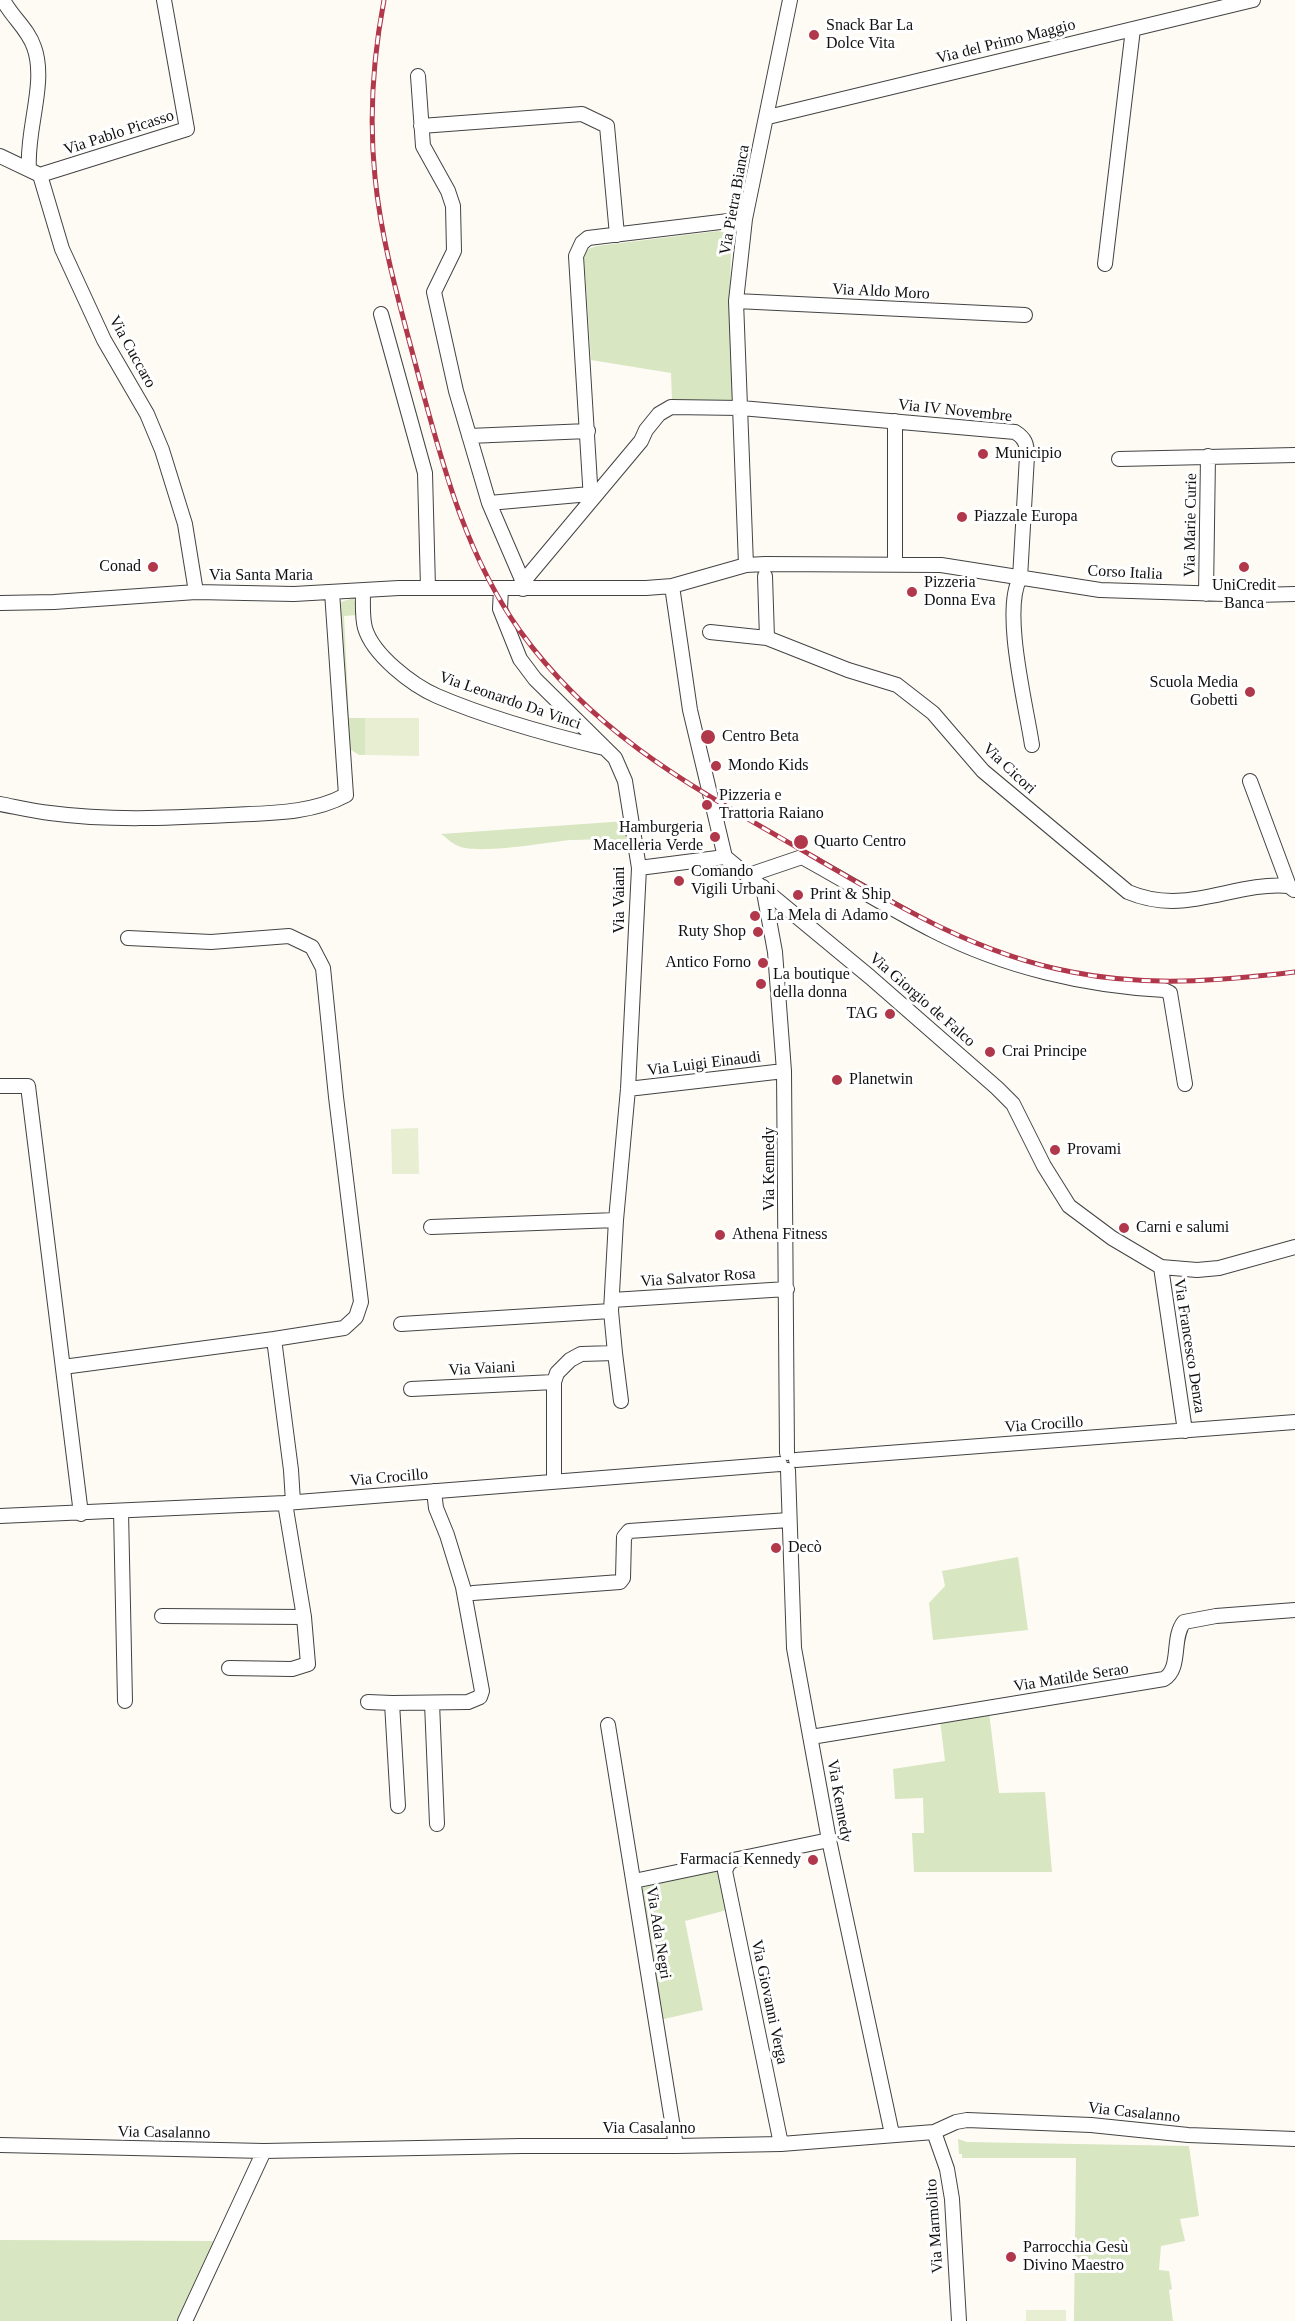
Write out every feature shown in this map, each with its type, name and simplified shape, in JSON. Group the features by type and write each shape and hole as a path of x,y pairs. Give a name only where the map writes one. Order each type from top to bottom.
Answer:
{"street":[{"name":"Via Cuccaro","path":"3,0 32,40 38,60 37,89 28,154 62,249 104,340 147,414 162,450 185,524 196,592"},
{"name":"Via Pablo Picasso","path":"34,172 187,129 164,0"},
{"path":"783,0 784,34"},
{"name":"Via Pietra Bianca","path":"746,565 736,301 745,219 768,117 790,0"},
{"name":"Via del Primo Maggio","path":"768,117 1253,0"},
{"path":"1105,264 1133,29"},
{"path":"418,76 423,146 448,191 453,206 454,251 434,292 468,436 489,503 523,586 591,497 576,256 582,243 588,238 745,219"},
{"path":"422,126 582,114 607,126 617,235"},
{"path":"0,156 34,172"},
{"name":"Via Aldo Moro","path":"736,301 1025,315"},
{"path":"381,314 425,473 428,588"},
{"name":"Via IV Novembre","path":"591,497 641,441 646,430 659,414 670,406 741,408 1015,432 1023,437 1027,446 1020,578"},
{"path":"895,421 896,563"},
{"path":"468,436 588,431"},
{"path":"1119,459 1295,455"},
{"name":"Via Marie Curie","path":"1206,594 1208,456"},
{"path":"489,503 591,497"},
{"name":"Corso Italia","path":"746,565 896,563 954,566 1101,590 1206,594 1295,594"},
{"name":"Via Santa Maria","path":"1,599 54,602 196,592 294,594 428,588 672,586 746,565"},
{"path":"765,576 767,638"},
{"path":"1020,578 1016,586 1014,630 1032,745"},
{"path":"639,868 725,857 690,710 672,586"},
{"name":"Via Vaiani","path":"501,589 500,609 520,659 535,679 606,749 621,769 639,868 628,1089 616,1220 612,1306 621,1401"},
{"name":"Via Leonardo Da Vinci","path":"363,591 364,621 370,639 389,663 412,681 434,694 503,719 606,749"},
{"path":"0,804 50,813 100,817 191,817 279,813 332,803 346,795 332,592"},
{"name":"Via Cicori","path":"711,632 767,638 848,670 897,685 909,692 933,713 984,771 1128,892 1142,898 1176,901 1270,886 1292,889"},
{"path":"1250,781 1292,889"},
{"name":"Via Giorgio de Falco","path":"725,857 749,875 997,1088 1013,1104 1044,1166 1070,1206 1112,1238 1161,1267 1197,1270 1219,1268 1295,1247"},
{"path":"749,875 802,857 935,931 989,954 1025,967 1096,983 1164,990 1170,993 1185,1084"},
{"name":"Via Kennedy","path":"763,887 775,952 784,1071 789,1520 794,1648 829,1840 892,2134"},
{"path":"63,1367 344,1328 356,1317 361,1302 323,968 312,947 289,936 211,942 128,938"},
{"name":"Via Luigi Einaudi","path":"628,1089 784,1071"},
{"path":"0,1086 28,1086 81,1514"},
{"path":"431,1227 616,1220"},
{"name":"Via Francesco Denza","path":"1161,1267 1185,1431"},
{"name":"Via Salvator Rosa","path":"612,1306 787,1289"},
{"path":"401,1324 612,1306"},
{"path":"229,1668 292,1669 305,1666 308,1659 289,1503 291,1470 274,1339"},
{"path":"554,1481 554,1382 562,1367 577,1356 586,1353 615,1353"},
{"name":"Via Vaiani","path":"411,1389 554,1382"},
{"name":"Via Crocillo","path":"0,1516 289,1503 1295,1422"},
{"path":"368,1702 468,1702 480,1697 482,1691 462,1587 447,1535 435,1508 434,1491"},
{"path":"121,1511 125,1701"},
{"path":"473,1593 620,1582 623,1578 624,1537 629,1531 789,1520"},
{"name":"Via Matilde Serao","path":"811,1737 1164,1679 1173,1670 1177,1637 1184,1622 1216,1616 1295,1610"},
{"path":"162,1616 304,1617"},
{"path":"392,1703 398,1806"},
{"path":"432,1703 437,1824"},
{"name":"Via Ada Negri","path":"608,1725 676,2146"},
{"path":"634,1881 720,1863 728,1865 733,1860 829,1840"},
{"name":"Via Giovanni Verga","path":"728,1865 725,1871 781,2144"},
{"name":"Via Casalanno","path":"0,2145 264,2151 781,2144 934,2132 956,2122 967,2120 1091,2125 1195,2136 1295,2139"},
{"name":"Via Marmolito","path":"934,2132 947,2169 952,2199 959,2321"},
{"path":"185,2321 264,2151"}],"green space":[{"path":"718,231 727,233 731,243 733,401 672,400 671,373 591,360 584,257 588,249"},
{"path":"353,598 359,609 357,615 344,616 349,718 365,718 365,755 359,755 351,750 348,740 340,609 341,602"},
{"path":"365,718 419,718 419,756 365,755"},
{"path":"626,821 627,842 571,840 479,849 456,845 441,834"},
{"path":"418,1128 419,1174 392,1174 391,1129"},
{"path":"1018,1557 1028,1630 933,1640 929,1603 945,1586 942,1571"},
{"path":"989,1712 999,1793 1045,1792 1052,1872 914,1872 912,1833 924,1833 923,1798 895,1799 893,1769 945,1761 940,1720"},
{"path":"719,1871 727,1910 685,1921 703,2010 660,2020 641,1888"},
{"path":"958,2139 967,2142 1189,2146 1199,2216 1180,2219 1185,2241 1161,2246 1159,2270 1169,2271 1173,2321 1074,2321 1076,2158 962,2158 962,2154 959,2154"},
{"path":"0,2240 215,2241 179,2321 0,2321"},
{"path":"1026,2310 1066,2310 1066,2321 1026,2321"}],"railway":[{"path":"384,0 375,66 372,133 378,204 394,284 449,484 472,545 502,603 520,631 550,669 617,733 691,785 874,892 969,940 1037,964 1100,977 1128,980 1211,980 1295,972"}],"place":[{"name":"Snack Bar La Dolce Vita","path":"814,35"},
{"name":"Municipio","path":"983,454"},
{"name":"Piazzale Europa","path":"962,517"},
{"name":"Conad","path":"153,567"},
{"name":"UniCredit Banca","path":"1244,567"},
{"name":"Pizzeria Donna Eva","path":"912,592"},
{"name":"Scuola Media Gobetti","path":"1250,692"},
{"name":"Centro Beta","path":"708,737"},
{"name":"Mondo Kids","path":"716,766"},
{"name":"Pizzeria e Trattoria Raiano","path":"707,805"},
{"name":"Hamburgeria Macelleria Verde","path":"715,837"},
{"name":"Quarto Centro","path":"801,842"},
{"name":"Comando Vigili Urbani","path":"679,881"},
{"name":"Print & Ship","path":"798,895"},
{"name":"La Mela di Adamo","path":"755,916"},
{"name":"Ruty Shop","path":"758,932"},
{"name":"Antico Forno","path":"763,963"},
{"name":"La boutique della donna","path":"761,984"},
{"name":"TAG","path":"890,1014"},
{"name":"Crai Principe","path":"990,1052"},
{"name":"Planetwin","path":"837,1080"},
{"name":"Provami","path":"1055,1150"},
{"name":"Carni e salumi","path":"1124,1228"},
{"name":"Athena Fitness","path":"720,1235"},
{"name":"Decò","path":"776,1548"},
{"name":"Farmacia Kennedy","path":"813,1860"},
{"name":"Parrocchia Gesù Divino Maestro","path":"1011,2257"}]}
